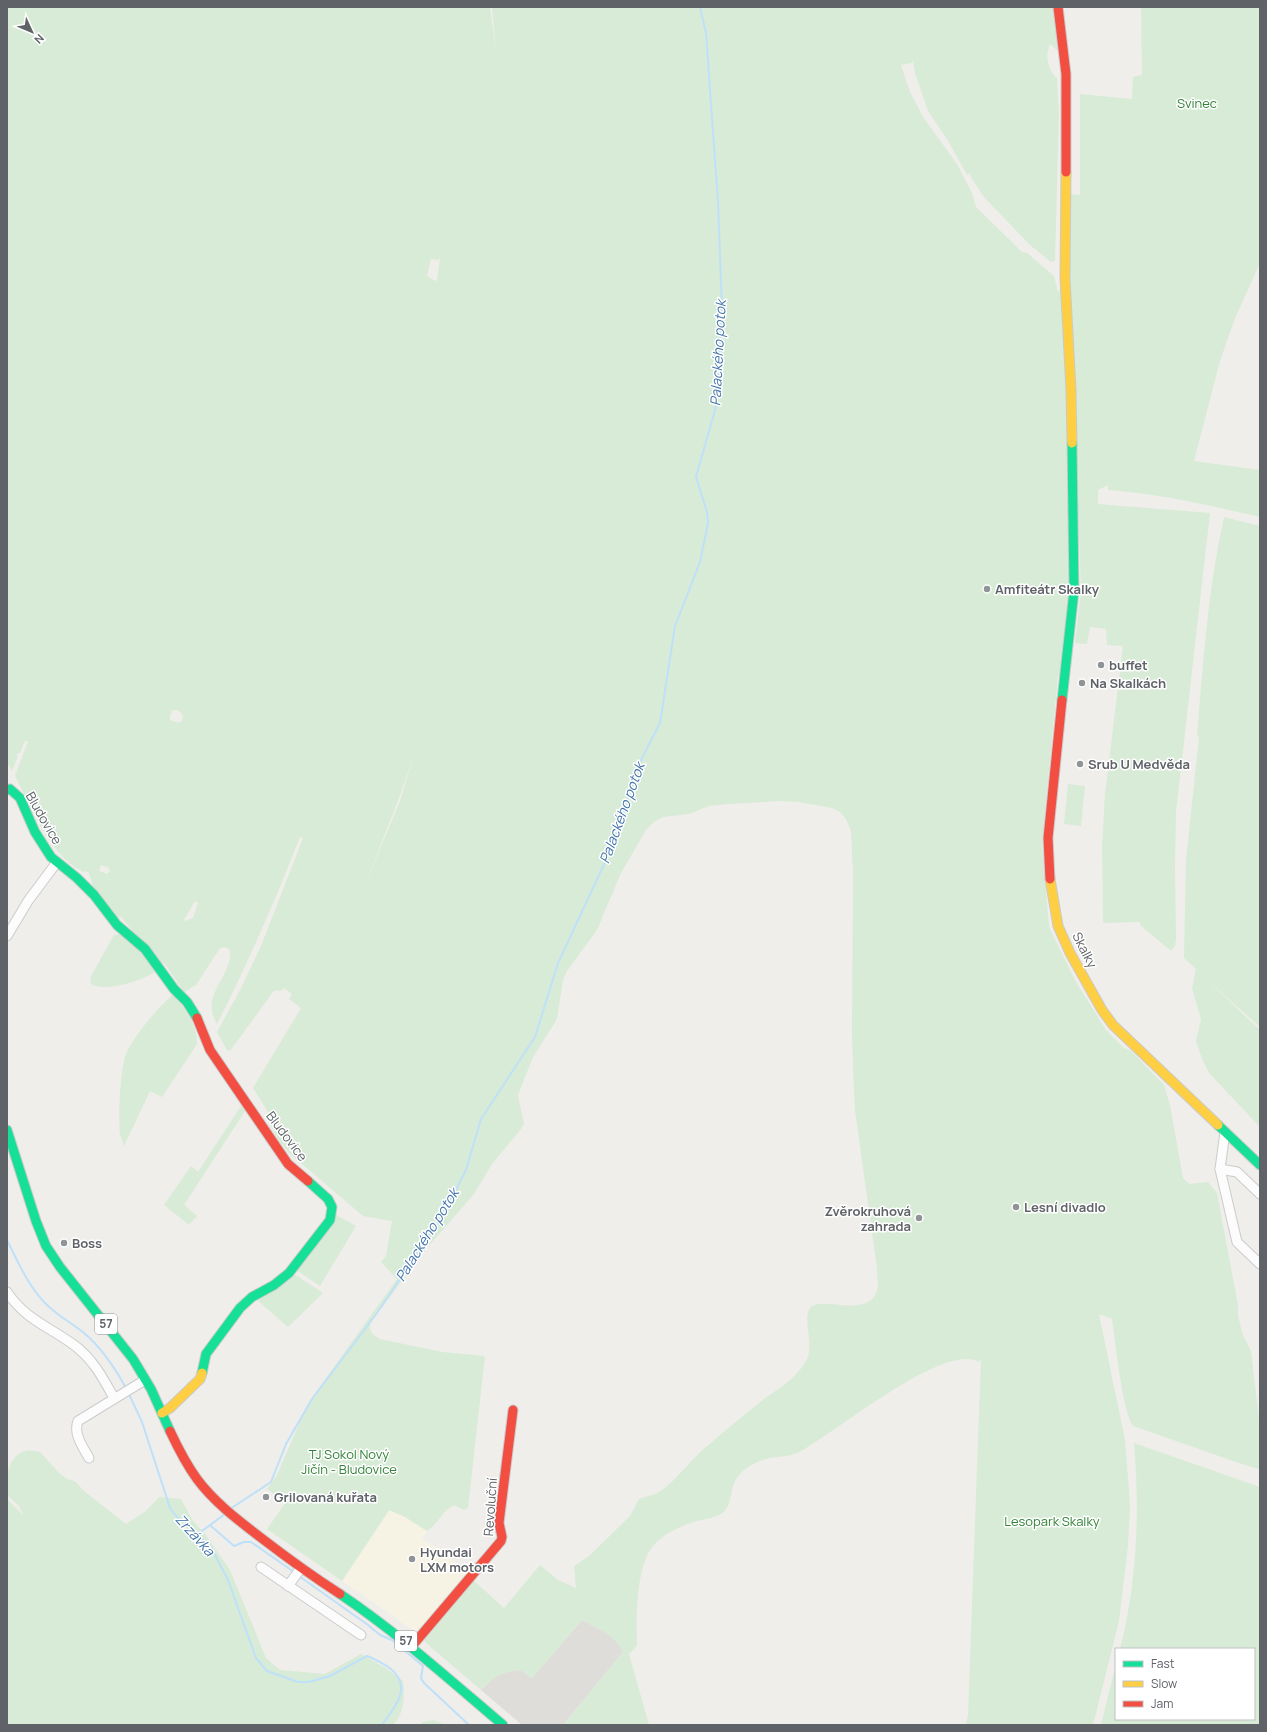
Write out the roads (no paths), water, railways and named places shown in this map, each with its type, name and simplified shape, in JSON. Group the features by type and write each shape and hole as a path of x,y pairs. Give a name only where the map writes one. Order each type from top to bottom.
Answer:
{"street":[{"name":"Skalky","path":"1058,7 1066,74 1065,273 1071,390 1074,592 1058,727 1048,838 1049,871 1054,909 1058,926 1070,953 1102,1010 1113,1025 1260,1165"},
{"name":"Bludovice","path":"7,790 10,789 20,798 35,832 51,857 77,878 94,895 117,925 145,949 174,989 187,1002 199,1022 210,1050 288,1164 328,1199 332,1207 330,1220 292,1270 278,1282 252,1297 242,1306 206,1354 200,1379 170,1408 162,1413"},
{"name":"Bludovice","path":"7,936 28,901 57,862"},
{"name":"57","path":"7,1130 36,1220 50,1253 65,1274 121,1343 146,1380 180,1453 192,1471 227,1511 298,1572 367,1612 412,1646 503,1725"},
{"path":"1225,1132 1220,1169 1237,1242 1260,1264"},
{"path":"1220,1169 1237,1172 1260,1194"},
{"path":"7,1292 14,1303 26,1314 74,1345 87,1356 117,1397"},
{"path":"89,1458 80,1442 76,1429 79,1419 146,1380"},
{"name":"Revoluční","path":"412,1646 501,1541 499,1522 513,1410"},
{"path":"261,1567 361,1635"},
{"path":"288,1586 298,1572"}],"waterway":[{"name":"Palackého potok","path":"233,1507 271,1482 286,1444 312,1399 377,1313 440,1220 466,1170 481,1119 535,1037 558,963 614,843 637,768 660,723 675,626 700,562 708,523 707,512 696,477 717,403 722,309 718,202 706,33 700,7"},
{"name":"Zrzávka","path":"7,1240 24,1274 35,1291 51,1309 84,1333 97,1345 113,1366 126,1388"},
{"name":"Zrzávka","path":"128,1392 142,1422 170,1508 177,1517 198,1534 213,1551 228,1580 256,1658 267,1671 298,1682 309,1682 330,1676 367,1656 387,1666 400,1680 401,1687 397,1702 382,1725"},
{"name":"Palackého potok","path":"198,1534 225,1514"},
{"path":"211,1526 234,1546 244,1542 251,1542 294,1572"},
{"path":"299,1576 380,1635 392,1640 423,1666 421,1678 424,1683 469,1725"}],"place":[{"name":"Amfiteátr Skalky","path":"987,589"},
{"name":"buffet","path":"1101,665"},
{"name":"Na Skalkách","path":"1082,683"},
{"name":"Srub U Medvěda","path":"1080,764"},
{"name":"Lesní divadlo","path":"1016,1207"},
{"name":"Zvěrokruhová zahrada","path":"919,1218"},
{"name":"Boss","path":"64,1243"},
{"name":"Grilovaná kuřata","path":"266,1497"},
{"name":"Hyundai LXM motors","path":"412,1559"}],"park label":[{"name":"Svinec","path":"1197,103"},
{"name":"TJ Sokol Nový Jičín - Bludovice","path":"349,1462"},
{"name":"Lesopark Skalky","path":"1052,1521"}]}
